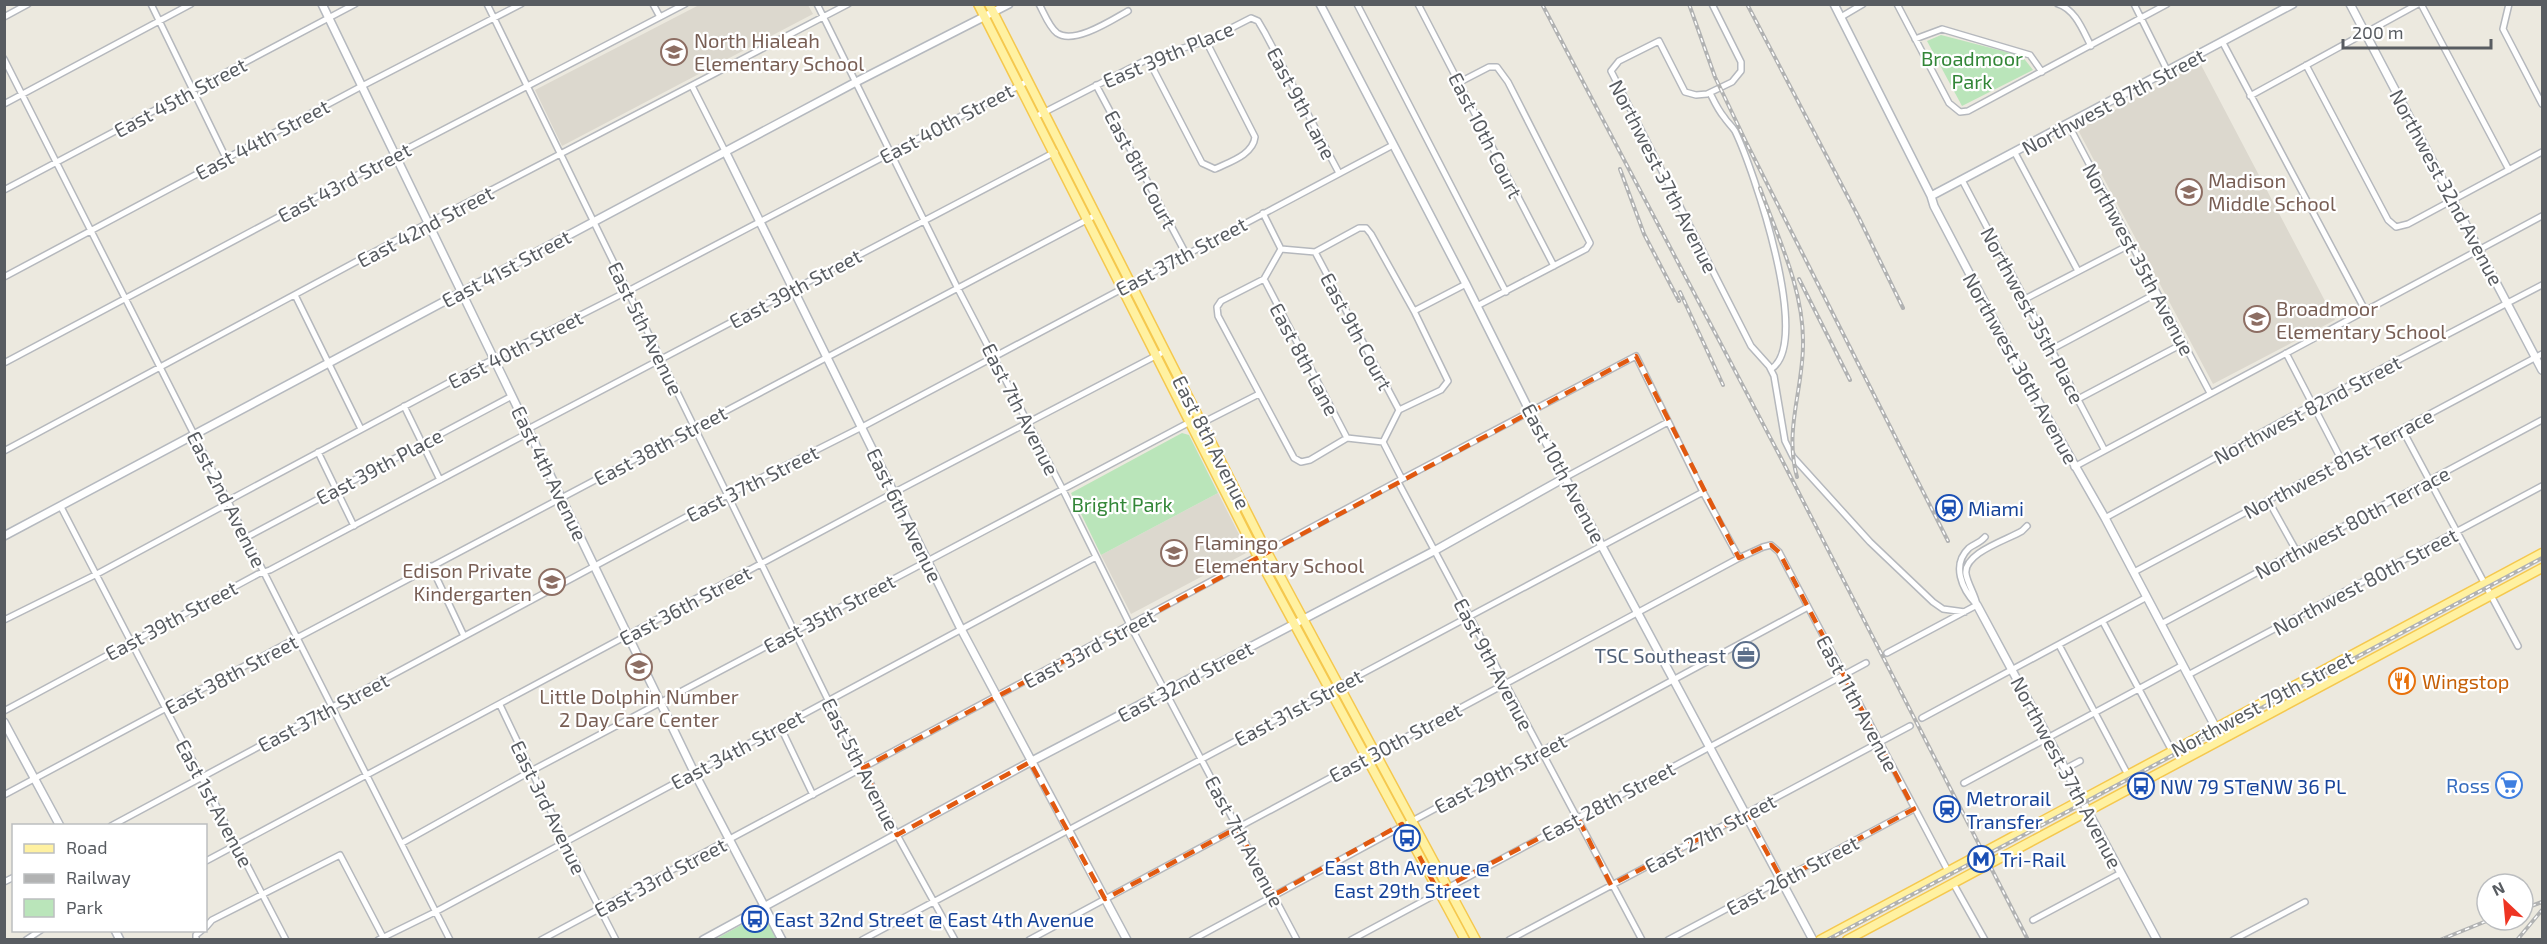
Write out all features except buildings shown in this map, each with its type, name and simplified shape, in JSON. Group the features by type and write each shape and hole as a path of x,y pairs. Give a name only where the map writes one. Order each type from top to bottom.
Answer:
{"main road":[{"name":"East 8th Avenue","path":"978,4 989,16 1028,81 1267,552 1476,939"},
{"name":"East 8th Avenue","path":"989,4 989,16 1019,85 1155,356 1294,624 1465,939"},
{"name":"Northwest 79th Street","path":"1820,939 2542,554"},
{"name":"Northwest 79th Street","path":"1847,939 2542,568"},
{"path":"1895,899 1902,910"}],"street":[{"path":"4,17 28,4"},
{"path":"151,4 226,158"},
{"path":"4,104 191,4"},
{"name":"East 4th Avenue","path":"322,4 694,772 782,939"},
{"name":"East 45th Street","path":"4,190 355,4"},
{"name":"East 5th Avenue","path":"487,4 862,768 955,939"},
{"name":"East 44th Street","path":"4,276 521,4"},
{"path":"653,4 660,17"},
{"name":"East 43rd Street","path":"4,363 685,4"},
{"name":"East 7th Avenue","path":"818,4 958,289 1062,488 1164,692 1202,758 1297,939"},
{"name":"East 42nd Street","path":"4,451 428,223 848,4"},
{"name":"East 41st Street","path":"4,536 856,82 1010,4"},
{"path":"1039,4 1059,34 1070,36 1082,34 1128,11"},
{"name":"East 10th Avenue","path":"1320,4 1530,412 1813,939"},
{"path":"1357,4 1506,292"},
{"name":"East 10th Court","path":"1418,4 1554,266"},
{"path":"1712,4 1742,67 1735,81 1710,93 1722,115 1735,130 1756,183 1778,264 1787,335 1777,364 1771,369"},
{"name":"Northwest 36th Avenue","path":"1833,4 1934,206 2018,366 2105,518 2216,728"},
{"path":"1840,18 1863,4"},
{"path":"1897,4 1955,110 1968,111 2167,4"},
{"path":"2058,4 2067,7 2076,18 2091,46"},
{"path":"2134,4 2168,72"},
{"name":"Northwest 87th Street","path":"1931,196 2294,4"},
{"name":"Northwest 32nd Avenue","path":"2350,4 2479,250 2539,356 2542,370"},
{"path":"2250,96 2419,4 2509,170"},
{"path":"2509,4 2503,29 2542,104"},
{"name":"East 39th Place","path":"1035,117 1148,59 1206,41 1251,18 1258,21 1265,33"},
{"path":"1915,39 1942,29 2030,55 2042,72"},
{"name":"East 9th Lane","path":"1265,33 1339,172"},
{"path":"1148,59 1206,166 1215,169 1250,150 1254,145 1255,137 1206,41"},
{"name":"Northwest 37th Avenue","path":"1710,93 1699,96 1685,92 1659,41 1619,62 1611,71 1751,346 1771,369 1776,380 1786,444 1797,462 1870,542 1933,602 1943,609 1965,612"},
{"path":"2223,43 2365,310"},
{"name":"East 2nd Avenue","path":"4,59 450,939"},
{"path":"2306,65 2388,220 2396,227 2408,224 2542,152"},
{"path":"1458,83 1490,67 1497,66 1508,82 1590,243 1586,249 1477,306"},
{"name":"East 40th Street","path":"4,620 97,574 404,406 1028,81"},
{"name":"East 8th Court","path":"1096,85 1186,254"},
{"name":"East 6th Avenue","path":"692,86 961,629 1030,762 1127,939"},
{"name":"Northwest 35th Avenue","path":"2068,124 2210,393"},
{"name":"East 37th Street","path":"113,824 727,495 862,427 1339,172 1394,145"},
{"name":"East 39th Street","path":"4,711 264,571 441,480 661,359 1062,148"},
{"path":"2015,153 2078,271"},
{"name":"Northwest 35th Place","path":"1962,180 2104,449"},
{"path":"1263,213 1281,249"},
{"name":"East 38th Street","path":"4,795 430,566 1096,215"},
{"path":"2074,466 2542,216"},
{"path":"1359,228 1366,228 1414,311 1448,381 1441,390 1399,410 1383,442 1347,438 1310,460 1300,462 1294,458 1259,394 1218,316 1217,307 1221,301 1264,279 1281,249 1315,252 1359,228"},
{"path":"2025,299 2131,244"},
{"name":"East 9th Court","path":"1315,252 1399,410"},
{"name":"East 8th Lane","path":"1264,279 1347,438"},
{"path":"1414,311 1466,284"},
{"name":"Northwest 82nd Street","path":"2105,518 2312,405 2542,285"},
{"path":"2052,349 2157,293"},
{"path":"295,295 362,429"},
{"path":"2078,399 2184,343"},
{"name":"East 36th Street","path":"207,860 895,492 1165,351"},
{"path":"2286,353 2343,461"},
{"name":"East 33rd Street","path":"541,939 1636,356 1668,422"},
{"name":"Northwest 81st Terrace","path":"2134,572 2539,356"},
{"path":"1190,422 1202,423 1259,394"},
{"name":"East 39th Place","path":"247,537 512,396"},
{"path":"404,406 441,480"},
{"name":"Northwest 80th Terrace","path":"2162,624 2542,420"},
{"name":"East 35th Street","path":"402,843 531,771 1190,422"},
{"path":"1668,422 1739,558"},
{"name":"East 32nd Street","path":"703,939 1030,762 1434,551 1668,422"},
{"path":"2402,429 2518,646"},
{"name":"East 9th Avenue","path":"1383,442 1434,551 1578,818 1611,885 1642,939"},
{"path":"318,452 354,526"},
{"name":"Northwest 80th Street","path":"2188,675 2542,486"},
{"name":"East 31st Street","path":"862,939 1703,492"},
{"path":"2268,500 2297,552"},
{"name":"East 1st Avenue","path":"60,507 286,939"},
{"name":"Northwest 37th Avenue","path":"2027,526 2020,533 1975,555 1969,562 1966,574 1977,605 2157,939"},
{"name":"Northwest 37th Avenue","path":"1977,605 1962,582 1960,567 1968,550 1984,537"},
{"name":"East 11th Avenue","path":"1763,547 1771,545 1779,552 1878,743 1948,871"},
{"name":"East 30th Street","path":"1029,939 1763,547"},
{"name":"East 34th Street","path":"381,938 435,912 1096,557"},
{"path":"430,566 464,636"},
{"path":"1922,718 2147,597"},
{"path":"1887,653 1977,605"},
{"name":"East 29th Street","path":"1192,939 1808,607"},
{"path":"2103,622 2172,751"},
{"path":"2059,645 2128,775"},
{"name":"East 28th Street","path":"1351,939 1866,663"},
{"path":"1964,783 2182,665"},
{"name":"East 3rd Avenue","path":"500,705 565,841 616,939"},
{"path":"4,722 59,824"},
{"path":"780,726 813,795"},
{"name":"East 27th Street","path":"1509,939 1910,726"},
{"path":"2065,769 2080,761"},
{"name":"East 26th Street","path":"1668,939 1914,809"},
{"path":"207,926 212,920 340,855 381,938"},
{"path":"2033,920 2121,873"},
{"path":"1953,883 1985,939"},
{"path":"2234,939 2305,902"}],"highlighted area":[{"path":"1636,356 1739,558 1771,545 1779,552 1914,809 1782,880 1746,814 1611,885 1578,818 1438,891 1402,824 1274,895 1237,828 1105,899 1030,762 897,835 863,768"}],"shaded area":[{"name":"North Hialeah Elementary School","path":"699,5 808,5 813,14 562,146 535,90"},
{"name":"Madison Middle School","path":"2200,63 2335,320 2213,384 2078,130"},
{"name":"Flamingo Elementary School","path":"1218,493 1248,552 1131,614 1101,555"}],"green space":[{"name":"Broadmoor Park","path":"1941,35 2022,56 2033,70 1962,106 1927,41"},
{"name":"Bright Park","path":"1182,433 1189,435 1218,493 1101,555 1071,493"},
{"path":"765,912 780,940 714,940"}],"railway":[{"path":"1542,4 1782,460 2028,940"},
{"path":"1689,4 1715,77 1747,144 1948,541"},
{"path":"1747,4 1859,218 1903,308"},
{"path":"1620,169 1644,234 1679,301"},
{"path":"1760,188 1789,264 1802,324 1802,361 1792,443 1797,477"},
{"path":"1799,279 1850,380"},
{"path":"1680,292 1723,385"},
{"path":"1827,940 2542,558"},
{"path":"2535,905 2542,902"},
{"path":"2517,940 2542,910"},
{"path":"2440,940 2475,926"}],"place":[{"name":"North Hialeah Elementary School","path":"674,52"},
{"name":"Madison Middle School","path":"2189,192"},
{"name":"Broadmoor Elementary School","path":"2257,319"},
{"name":"Miami","path":"1949,508"},
{"name":"Flamingo Elementary School","path":"1174,553"},
{"name":"Edison Private Kindergarten","path":"552,582"},
{"name":"TSC Southeast","path":"1746,655"},
{"name":"Little Dolphin Number 2 Day Care Center","path":"639,667"},
{"name":"Wingstop","path":"2402,681"},
{"name":"Ross","path":"2509,785"},
{"name":"NW 79 ST@NW 36 PL","path":"2141,786"},
{"name":"Metrorail Transfer","path":"1947,809"},
{"name":"East 8th Avenue @ East 29th Street","path":"1407,838"},
{"name":"Tri-Rail","path":"1981,859"},
{"name":"East 32nd Street @ East 4th Avenue","path":"755,919"}]}
